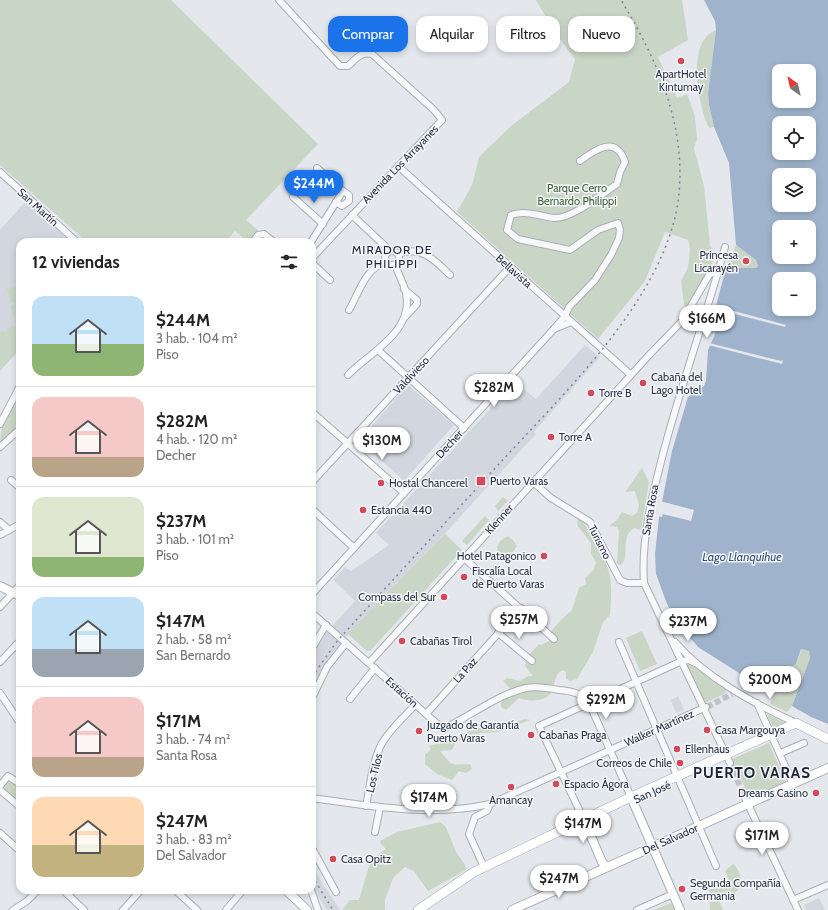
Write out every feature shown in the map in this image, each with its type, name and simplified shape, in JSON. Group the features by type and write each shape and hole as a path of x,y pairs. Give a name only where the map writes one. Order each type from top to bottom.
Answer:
{"main road":[{"path":"0,586 16,594"},
{"path":"798,725 828,739"},
{"name":"San José","path":"418,910 454,884 484,867 584,820 679,778 728,759 798,725"},
{"name":"Del Salvador","path":"512,910 699,826 746,801 793,784 828,768"},
{"path":"632,799 680,910"},
{"path":"584,820 601,859 607,867"},
{"path":"597,871 601,865 601,859"},
{"path":"290,894 307,910"}],"street":[{"name":"Avenida Los Arrayanes","path":"279,0 340,66 348,66 360,54 366,52 376,57 434,110 442,120 316,254"},
{"name":"Decher","path":"316,590 553,330 565,316 569,307 595,280 611,255 619,238 620,230 618,223 598,230 570,250 518,240 507,230 511,215 520,212 556,218 564,216 592,202 617,184 620,172 625,162 622,153 617,149 606,146 600,148 580,161"},
{"name":"Bellavista","path":"398,166 631,375"},
{"path":"317,168 348,194 349,201 342,206 336,202"},
{"name":"San Martín","path":"0,172 73,238"},
{"path":"314,238 343,191"},
{"path":"293,197 323,224"},
{"path":"352,215 384,246 387,252"},
{"path":"254,238 261,234 264,234 269,238"},
{"name":"Santa Rosa","path":"725,247 669,429 652,494 646,525 643,563 644,583 705,707 728,759"},
{"path":"349,310 367,276 378,264 386,262 389,264 395,264 399,260 398,254 392,250 387,252 384,258 386,262"},
{"path":"398,254 410,251 422,253 434,260 450,275"},
{"path":"395,264 404,289 406,303 404,318"},
{"path":"316,267 330,280"},
{"name":"Valdivieso","path":"316,478 510,267"},
{"name":"Klenner","path":"369,663 533,482 683,320 710,275 719,268"},
{"path":"348,375 357,365 378,350 417,304 417,300 404,289"},
{"name":"Decher","path":"553,330 571,322"},
{"path":"378,350 464,428"},
{"path":"0,424 16,393"},
{"path":"0,405 7,409"},
{"path":"316,415 404,493"},
{"path":"0,447 16,433"},
{"path":"11,480 16,484"},
{"name":"Turismo","path":"533,482 551,498 590,522 620,580 627,583 644,583"},
{"path":"316,513 354,548"},
{"path":"0,522 9,530"},
{"path":"0,535 16,526"},
{"path":"464,558 554,639"},
{"path":"0,607 16,594"},
{"name":"La Paz","path":"426,714 521,608"},
{"name":"Estación","path":"316,617 443,729 511,693 530,688 573,692 581,695 589,703"},
{"path":"316,642 326,626"},
{"path":"668,632 695,663"},
{"path":"498,634 532,661"},
{"path":"619,642 658,729 716,866"},
{"path":"316,690 327,667 346,643"},
{"path":"0,662 16,645"},
{"path":"584,820 539,726 682,661 689,660 695,663 734,693 798,725"},
{"path":"350,699 375,668"},
{"path":"0,692 16,717"},
{"path":"589,703 632,799"},
{"name":"Los Tilos","path":"366,806 376,757 381,745 415,704"},
{"path":"757,704 793,784"},
{"name":"Walker Martínez","path":"316,799 380,807 468,809 490,804 705,707"},
{"path":"783,752 804,743"},
{"path":"0,786 8,776 16,781"},
{"path":"0,790 16,804"},
{"path":"746,801 798,910"},
{"path":"484,867 469,834 475,817 487,811 490,804"},
{"path":"375,832 380,807"},
{"path":"0,833 16,847"},
{"path":"316,855 336,892"},
{"path":"793,900 828,885"},
{"path":"13,910 27,901 34,894"},
{"path":"67,894 84,910"},
{"path":"123,910 137,894"},
{"path":"179,894 197,910"},
{"path":"226,910 240,894"},
{"path":"312,894 318,910"},
{"path":"637,910 673,894"}],"shaded area":[{"path":"26,201 66,238 16,238 16,353 0,370 0,230"},
{"path":"585,345 600,357 534,432 536,434 439,540 338,646 325,663 316,680 316,648 326,633 355,601 333,580 345,567 351,571 389,545 376,533 515,382 536,399"},
{"path":"408,385 454,425 404,481 359,440"},
{"path":"678,696 684,710 676,713 671,700"},
{"path":"316,872 340,910 327,910 316,894"},
{"path":"819,898 825,910 806,910 804,905"}],"green space":[{"path":"0,0 171,0 318,144 246,220 266,238 244,238 235,231 229,238 82,238 0,165"},
{"name":"Parque Cerro Bernardo Philippi","path":"536,0 682,0 688,40 658,57 677,98 687,94 695,116 697,139 694,148 704,186 710,245 715,255 710,269 689,309 685,312 681,281 687,270 689,261 690,247 688,240 665,232 645,281 598,339 457,212 472,185 479,157 511,126 569,82 575,59 570,52 635,52 635,16 568,16 568,50 560,39 560,16 545,16"},
{"path":"716,30 708,93 709,106 714,127 709,128 705,119 699,95 697,69 698,56 701,46 707,36"},
{"path":"736,245 756,260 758,266 756,268 726,268"},
{"path":"16,286 16,304 15,302 11,303 7,289"},
{"path":"16,304 16,326 11,306"},
{"path":"715,306 712,321 715,334 705,332 711,309"},
{"path":"16,326 16,353 0,371 0,331 7,332 7,329"},
{"path":"16,398 16,431 0,445 3,423"},
{"path":"642,468 649,482 641,530 634,528 627,537 625,557 621,565 617,564 619,531 617,527 609,526 617,520 622,512 632,516 637,513 639,505 635,491 625,492"},
{"path":"503,497 508,501 498,511 495,506"},
{"path":"485,516 489,520 467,545 462,541"},
{"path":"578,518 592,536 609,571 611,586 610,615 603,622 593,652 577,679 570,681 566,678 566,672 563,670 558,673 550,695 537,700 519,698 506,710 501,707 501,703 510,688 503,681 507,678 520,681 528,676 533,676 525,666 527,657 539,644 541,645 551,640 551,631 572,610 579,588 586,584 585,578 594,569 596,562 591,554 591,543 577,525"},
{"path":"445,534 462,550 370,651 367,651 348,634"},
{"path":"508,536 517,546 508,559 501,561 498,559 498,545 499,542"},
{"path":"642,631 657,664 640,671 626,638"},
{"path":"802,649 809,651 810,658 792,706 787,712 770,704 783,672 796,664"},
{"path":"689,663 727,690 724,694 705,703 687,665"},
{"path":"767,714 788,724 774,730"},
{"path":"525,719 530,720 498,732 481,733 456,742 452,750 440,751 452,764 470,764 472,769 466,773 459,771 452,780 437,774 425,764 425,755 431,749 429,746 453,740 472,729 509,724"},
{"path":"769,743 786,783 750,799 732,759"},
{"path":"8,777 16,782 16,802 0,788"},
{"path":"440,822 446,827 456,852 465,865 466,870 428,891 414,871 405,867 393,878 385,900 385,910 342,910 350,900 359,900 369,866 380,853 386,849 380,841 397,832"},
{"path":"733,864 737,868 742,885 735,893 719,900 723,910 710,910 709,889 721,888 728,885 728,878 725,871"},
{"path":"671,903 675,910 654,910"}],"water":[{"name":"Lago Llanquihue","path":"704,0 828,0 828,724 811,717 792,706 810,658 809,651 801,649 796,664 783,672 777,687 769,688 750,680 698,647 678,624 667,604 656,574 655,554 659,517 672,451 688,397 704,386 706,381 708,350 715,334 712,321 726,268 756,268 758,266 756,260 736,245 729,163 714,127 709,105 708,93 716,30 715,21"}],"pier":[{"path":"715,306 786,325 785,327 715,309"},
{"path":"709,343 781,361 783,360 782,364 708,345"},
{"path":"660,501 694,510 691,521 663,514 662,517 657,516"}],"tunnel":[{"path":"707,707 732,694"},
{"path":"730,763 745,798"}],"railway":[{"path":"316,671 338,640 551,408 607,344 632,310 653,274 669,239 678,202 680,175 679,148 674,122 658,71 647,47 621,0"},
{"path":"316,882 333,910"}],"place":[{"name":"ApartHotel Kintumay","path":"681,61"},
{"name":"Princesa Licarayén","path":"746,261"},
{"name":"Cabaña del Lago Hotel","path":"643,383"},
{"name":"Torre B","path":"591,393"},
{"name":"Torre A","path":"551,437"},
{"name":"Puerto Varas","path":"481,481"},
{"name":"Hostal Chancerel","path":"381,483"},
{"name":"Estancia 440","path":"363,510"},
{"name":"Hotel Patagonico","path":"544,556"},
{"name":"Fiscalía Local de Puerto Varas","path":"464,577"},
{"name":"Compass del Sur","path":"444,597"},
{"name":"Cabañas Tirol","path":"402,641"},
{"name":"Casa Margouya","path":"707,730"},
{"name":"Juzgado de Garantía Puerto Varas","path":"419,731"},
{"name":"Cabañas Praga","path":"531,735"},
{"name":"Ellenhaus","path":"677,749"},
{"name":"Correos de Chile","path":"680,763"},
{"name":"Espacio Ágora","path":"556,784"},
{"name":"Amancay","path":"511,787"},
{"name":"Dreams Casino","path":"816,793"},
{"name":"Casa Opitz","path":"333,859"},
{"name":"Segunda Compañía Germania","path":"682,889"}],"district":[{"name":"MIRADOR DE PHILIPPI","path":"392,257"},
{"name":"PUERTO VARAS","path":"752,773"}]}
